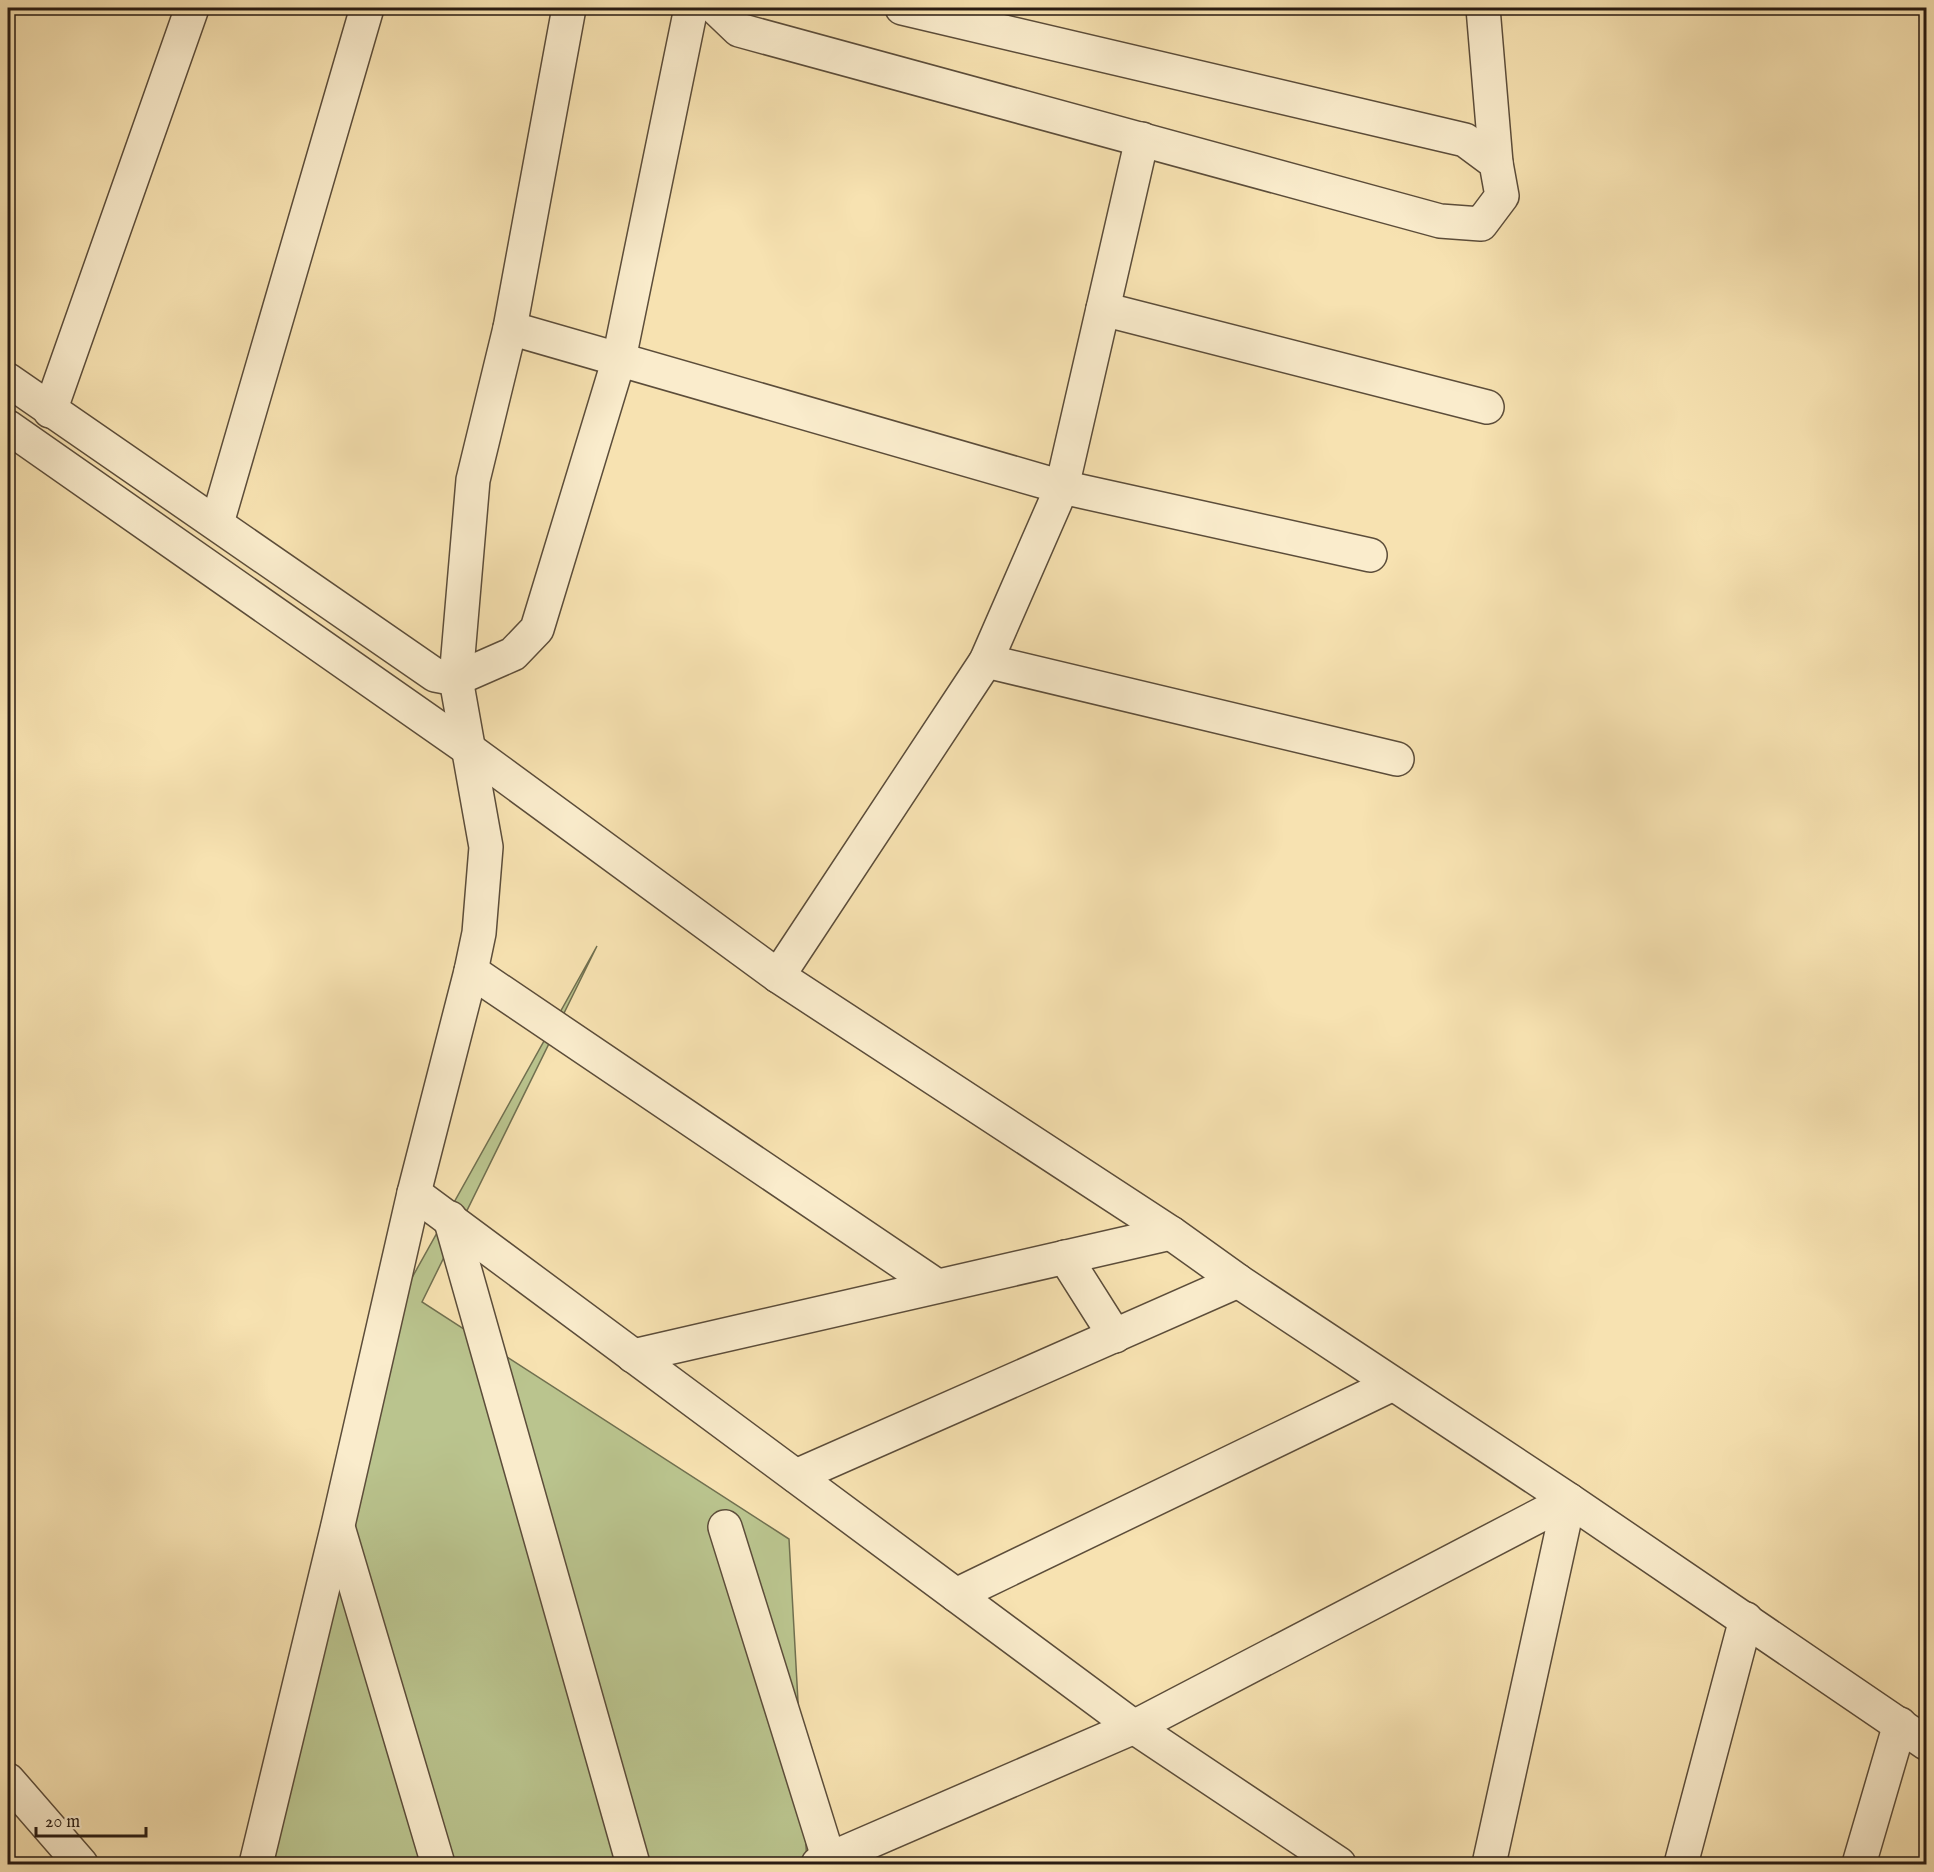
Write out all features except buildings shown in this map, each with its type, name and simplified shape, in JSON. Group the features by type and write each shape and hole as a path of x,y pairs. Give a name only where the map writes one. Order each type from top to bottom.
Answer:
{"street":[{"path":"50,411 192,8"},
{"path":"217,523 367,8"},
{"path":"256,1864 338,1525 414,1193 479,933 486,847 456,680 473,480 510,328 569,8"},
{"path":"8,380 435,675 456,680 513,654 537,629 619,359 691,8"},
{"path":"716,8 739,30 1440,221 1481,224 1502,196 1496,163 1483,8"},
{"path":"902,8 1465,140 1496,163"},
{"path":"777,976 986,661 1062,487 1142,138"},
{"path":"1103,309 1487,407"},
{"path":"510,328 1062,487 1370,555"},
{"path":"8,428 467,748 777,976 1171,1233 1238,1281 1569,1500 1926,1743"},
{"path":"986,661 1398,759"},
{"path":"471,971 936,1286"},
{"path":"414,1193 1134,1726 1339,1864"},
{"path":"450,1218 633,1864"},
{"path":"633,1356 1171,1233"},
{"path":"1065,1257 1115,1336"},
{"path":"796,1476 1238,1281"},
{"path":"956,1595 1393,1384"},
{"path":"725,1527 823,1862 1134,1726 1569,1500"},
{"path":"1489,1864 1569,1500"},
{"path":"338,1525 438,1864"},
{"path":"1681,1864 1746,1619"},
{"path":"1859,1864 1900,1724"},
{"path":"8,1780 81,1864"}],"green space":[{"path":"597,946 422,1302 789,1539 807,1864 251,1864 375,1344"}]}
